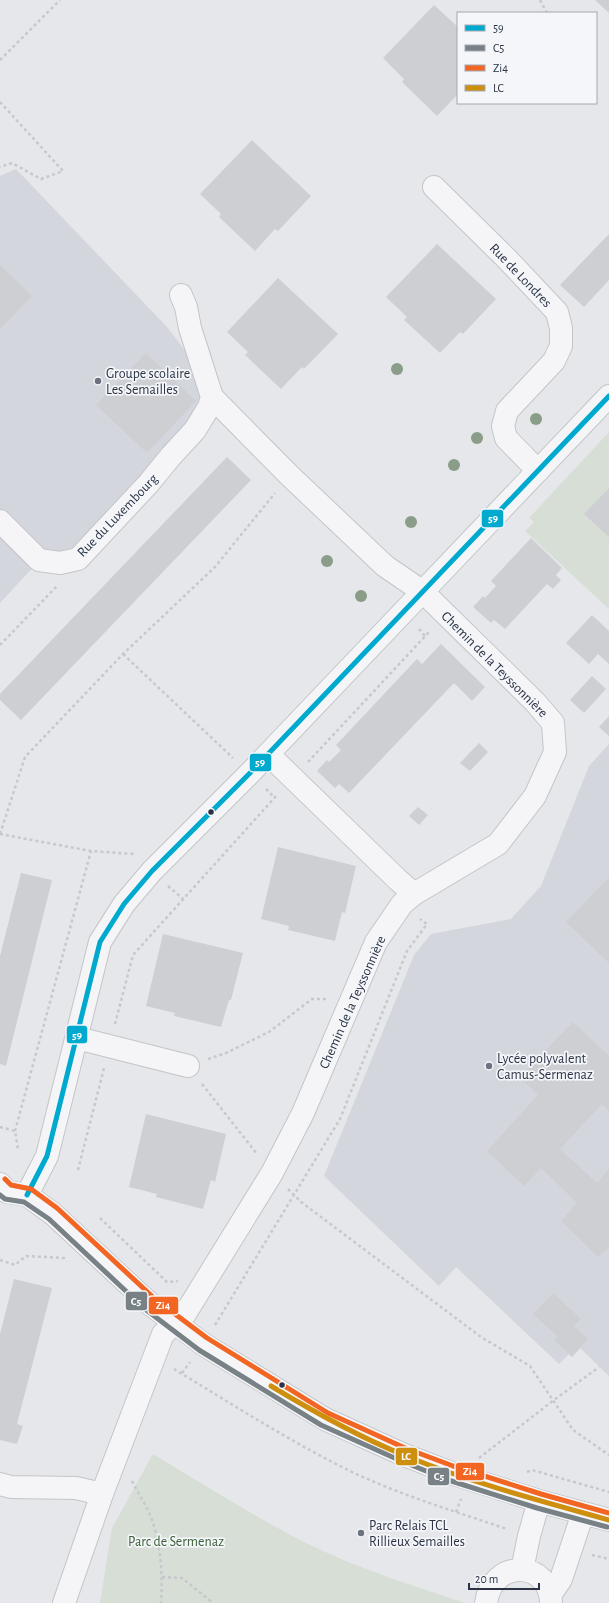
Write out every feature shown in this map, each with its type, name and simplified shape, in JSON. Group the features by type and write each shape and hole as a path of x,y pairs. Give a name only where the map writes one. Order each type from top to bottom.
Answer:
{"street":[{"name":"Rue de Londres","path":"434,187 507,259 557,312 561,328 561,346 554,361 507,411 504,426 506,438 538,470"},
{"path":"181,295 186,307 190,328 212,397 289,475 385,566 423,592"},
{"path":"609,396 250,773 152,871 124,904 100,942 47,1156 8,1193 53,1214 150,1304 203,1344 325,1419 402,1454 468,1479 539,1501 609,1520"},
{"name":"Rue du Luxembourg","path":"0,521 39,560 60,563 78,559 149,483 195,430 209,407 212,397"},
{"name":"Chemin de la Teyssonnière","path":"64,1603 102,1494 163,1334 185,1314 200,1292 272,1173 303,1113 376,942 402,904 414,894 498,844 535,796 555,752 553,723 535,702 423,592"},
{"path":"268,754 414,894"},
{"path":"77,1038 188,1066"},
{"path":"0,1484 11,1487 76,1488 102,1494"},
{"path":"522,1570 529,1536 539,1501"},
{"path":"551,1599 561,1579 583,1513"},
{"path":"486,1603 488,1592 492,1583 500,1575 511,1570 532,1572 547,1585 551,1599"}],"path":[{"path":"0,60 60,0"},
{"path":"540,0 546,12"},
{"path":"0,102 63,171 41,179 12,163 0,167"},
{"path":"183,899 133,854 91,851 0,834 25,756 123,654 215,567 289,475"},
{"path":"78,1170 133,955 274,797 294,778 446,615"},
{"path":"123,654 274,797"},
{"path":"18,1149 15,1131 91,851"},
{"path":"212,1322 212,1329 340,1119 407,951 427,924"},
{"path":"332,999 312,999 269,1032 226,1053 188,1066 272,1173 294,1196 481,1337 530,1366 573,1430 609,1455"},
{"path":"0,1127 15,1131"},
{"path":"100,1218 167,1282 183,1280 200,1292"},
{"path":"0,1260 15,1264 26,1256 64,1258"},
{"path":"182,1373 203,1344"},
{"path":"456,1512 474,1462 554,1400 600,1367"},
{"path":"114,1462 129,1475 150,1517 158,1543 162,1577 162,1603"},
{"path":"522,1474 532,1470 609,1492"},
{"path":"162,1577 182,1578 213,1603"}],"shaded area":[{"name":"Groupe scolaire Les Semailles","path":"16,169 168,328 186,352 204,410 62,560 39,561 0,603 0,176"},
{"name":"Lycée polyvalent Camus-Sermenaz","path":"609,744 609,1376 580,1348 572,1357 569,1354 559,1364 456,1267 439,1286 324,1176 414,955 431,934 511,919 541,886 589,766"}],"green space":[{"path":"609,432 609,609 525,531 534,522 529,518"},
{"name":"Parc de Sermenaz","path":"153,1454 247,1511 306,1543 364,1568 465,1603 100,1603 112,1528"}],"building":[{"path":"595,0 609,0 609,13"},
{"path":"434,5 457,26 457,95 437,116 402,82 404,79 383,58"},
{"path":"252,140 311,196 278,231 275,229 255,251 219,217 221,214 200,194"},
{"path":"609,234 609,280 584,307 560,285"},
{"path":"437,244 496,299 463,334 460,332 440,353 404,320 407,317 386,297"},
{"path":"0,265 32,296 0,329"},
{"path":"278,278 338,334 304,369 302,367 281,389 245,355 248,352 227,332"},
{"path":"146,353 196,401 147,453 96,405"},
{"path":"227,457 251,480 21,720 0,700 0,694"},
{"path":"609,488 609,537 584,514"},
{"path":"531,538 562,568 556,575 561,580 553,589 547,584 505,629 494,620 491,623 473,607 483,596 485,598 496,586 491,581"},
{"path":"592,615 609,631 609,664 598,654 589,664 566,643"},
{"path":"441,644 485,687 472,701 454,683 349,793 339,784 335,788 317,771 327,760 329,762 341,750 336,745 417,659 422,664"},
{"path":"592,676 606,689 584,713 570,700"},
{"path":"609,716 609,736 599,727"},
{"path":"479,743 488,752 470,771 460,763"},
{"path":"418,807 428,815 419,825 409,816"},
{"path":"278,847 356,866 345,913 342,912 335,941 288,930 289,926 261,919"},
{"path":"21,873 52,880 6,1066 0,1064 0,956"},
{"path":"609,877 609,963 566,922"},
{"path":"163,934 243,953 231,1000 229,1000 221,1027 174,1016 175,1013 146,1006"},
{"path":"573,1022 609,1056 609,1111 602,1104 560,1149 597,1183 609,1169 609,1247 598,1257 561,1221 577,1203 541,1168 524,1186 487,1151 538,1095 520,1077"},
{"path":"146,1114 226,1134 215,1182 211,1180 203,1209 156,1197 157,1194 129,1187"},
{"path":"14,1279 52,1288 17,1424 23,1426 17,1444 0,1440 0,1334"},
{"path":"553,1293 581,1319 574,1326 588,1339 572,1357 554,1340 558,1337 533,1314"}],"transit line":[{"name":"59","path":"27,1195 47,1156 100,942 124,904 152,871 250,773 609,396"},
{"name":"Zi4","path":"5,1179 11,1185 31,1189 57,1208 155,1299 207,1338 328,1413 405,1448 453,1466 541,1494 609,1513"},
{"name":"C5","path":"0,1195 5,1199 24,1202 49,1219 145,1309 199,1350 321,1425 448,1480 537,1508 607,1527"},
{"name":"LC","path":"271,1386 337,1424 371,1441 431,1466 532,1499 609,1520"}],"place":[{"name":"Groupe scolaire Les Semailles","path":"98,381"},
{"name":"Lycée polyvalent Camus-Sermenaz","path":"489,1066"},
{"name":"Parc Relais TCL Rillieux Semailles","path":"361,1533"}]}
